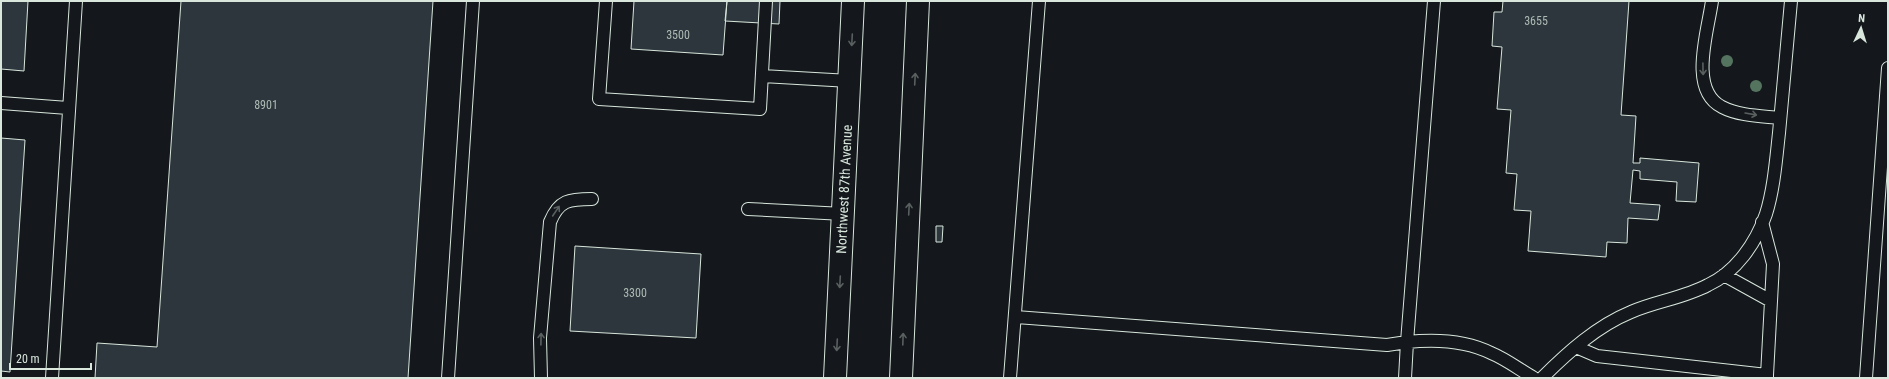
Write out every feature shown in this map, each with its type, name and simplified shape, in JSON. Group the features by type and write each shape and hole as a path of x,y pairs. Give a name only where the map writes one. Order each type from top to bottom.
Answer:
{"main road":[{"name":"Northwest 87th Avenue","path":"835,378 853,1"},
{"path":"901,378 918,1"}],"lane":[{"path":"52,378 76,1"},
{"path":"448,378 473,1"},
{"path":"606,1 599,99 760,109 766,1"},
{"path":"1010,378 1040,1"},
{"path":"1405,378 1434,1"},
{"path":"1712,1 1703,59 1704,85 1707,94 1723,108 1750,114 1780,118"},
{"path":"1542,378 1596,331 1622,316 1650,305 1696,291 1724,275 1745,254 1762,222 1772,183 1780,118 1791,1"},
{"path":"1866,378 1886,128 1888,68"},
{"path":"762,76 850,81"},
{"path":"1,103 68,108"},
{"path":"541,378 540,338 550,222 554,211 560,204 568,201 592,199"},
{"path":"748,210 844,214"},
{"path":"1576,347 1597,356 1767,376 1772,264 1762,222"},
{"path":"1724,275 1771,301"},
{"path":"1014,317 1387,345 1432,339 1478,348 1498,356 1534,378"}],"building":[{"path":"1,1 28,1 24,71 1,69"},
{"path":"181,1 433,1 408,378 95,378 97,343 157,347"},
{"path":"634,1 727,1 723,55 631,49"},
{"path":"727,1 780,1 779,24 725,21"},
{"path":"1503,1 1629,1 1621,115 1636,116 1633,163 1640,163 1640,158 1699,163 1696,202 1676,201 1677,182 1640,179 1640,171 1633,170 1630,203 1660,205 1658,220 1628,218 1627,243 1607,242 1606,257 1528,251 1531,211 1514,210 1517,174 1506,173 1511,110 1497,109 1502,47 1492,46 1494,12 1502,12"},
{"path":"1,138 25,140 10,372 1,371"},
{"path":"936,226 943,226 942,242 936,242"},
{"path":"575,246 701,254 696,338 570,331"}]}
